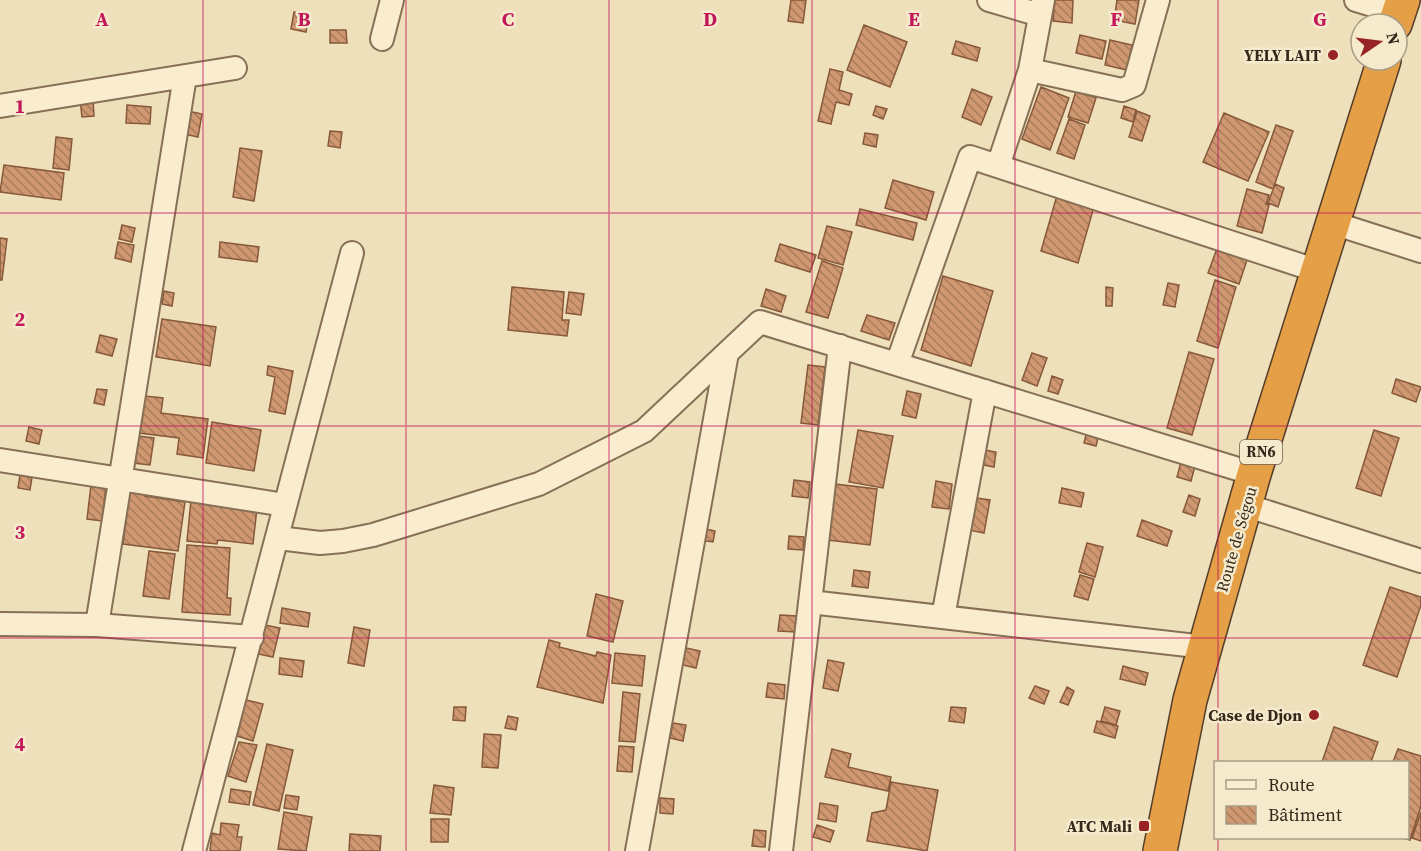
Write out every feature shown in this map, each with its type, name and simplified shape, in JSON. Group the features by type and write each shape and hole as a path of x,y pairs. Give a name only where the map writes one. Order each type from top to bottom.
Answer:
{"highway":[{"name":"Route de Ségou","path":"1160,851 1190,700 1250,489 1380,72"}],"street":[{"path":"382,39 392,0"},
{"path":"989,0 1042,7 1030,70 999,166"},
{"path":"1030,70 1122,90 1129,89 1134,85 1158,0"},
{"path":"1356,0 1399,12"},
{"path":"0,106 235,68"},
{"path":"97,625 186,76"},
{"path":"897,364 970,157 1318,271"},
{"path":"1333,223 1421,251"},
{"path":"194,851 352,253"},
{"path":"278,538 320,543 343,542 373,535 539,484 644,431 760,322 985,391 1250,489 1421,561"},
{"path":"781,851 840,346"},
{"path":"637,851 727,353"},
{"path":"943,617 985,391"},
{"path":"0,460 285,505"},
{"path":"810,602 1205,647"},
{"path":"0,624 97,625 252,637"}],"building":[{"path":"791,0 806,0 803,23 788,21"},
{"path":"1055,0 1073,0 1072,23 1053,21"},
{"path":"1117,0 1139,0 1135,24 1114,20"},
{"path":"294,12 309,15 306,32 291,29"},
{"path":"864,25 907,42 890,87 847,70"},
{"path":"330,30 346,30 347,43 330,43"},
{"path":"1080,35 1106,41 1102,59 1076,53"},
{"path":"1110,40 1132,45 1127,70 1105,65"},
{"path":"956,41 980,48 977,61 952,54"},
{"path":"830,69 843,72 839,90 852,94 849,105 836,102 831,124 818,121"},
{"path":"1041,87 1069,98 1050,150 1022,139"},
{"path":"972,89 992,97 981,125 962,117"},
{"path":"1076,91 1096,98 1088,123 1068,117"},
{"path":"93,98 94,116 82,117 80,99"},
{"path":"127,105 151,107 150,124 126,123"},
{"path":"876,106 887,109 883,119 873,115"},
{"path":"1124,106 1136,110 1133,122 1121,118"},
{"path":"188,111 202,114 198,137 184,134"},
{"path":"1137,111 1150,116 1142,141 1129,137"},
{"path":"1224,113 1269,132 1248,181 1203,162"},
{"path":"1069,119 1085,125 1074,159 1057,153"},
{"path":"1276,125 1293,131 1273,189 1256,182"},
{"path":"330,131 342,132 340,148 328,146"},
{"path":"865,133 878,135 876,147 863,144"},
{"path":"56,137 72,139 69,170 53,168"},
{"path":"240,148 262,151 254,201 233,197"},
{"path":"4,165 64,173 61,200 0,192"},
{"path":"893,180 934,192 926,220 885,208"},
{"path":"1275,184 1284,188 1278,207 1268,203"},
{"path":"1247,189 1269,195 1266,204 1269,205 1262,233 1237,226"},
{"path":"1058,192 1095,203 1078,263 1041,251"},
{"path":"860,209 917,223 913,240 856,225"},
{"path":"122,225 135,228 132,242 119,239"},
{"path":"827,226 852,232 843,265 818,258"},
{"path":"0,238 7,239 2,280 0,280"},
{"path":"118,242 134,245 131,262 115,258"},
{"path":"220,242 259,247 257,262 219,257"},
{"path":"1219,243 1249,254 1239,284 1208,273"},
{"path":"780,244 816,255 810,272 775,261"},
{"path":"822,261 843,268 828,318 806,312"},
{"path":"943,276 993,291 971,366 921,350"},
{"path":"1215,280 1236,287 1218,348 1197,341"},
{"path":"1168,283 1179,285 1175,307 1163,305"},
{"path":"512,287 564,292 562,320 569,320 567,336 508,330"},
{"path":"1106,287 1113,288 1112,306 1106,306"},
{"path":"766,289 786,296 781,312 761,306"},
{"path":"164,291 174,293 172,306 162,304"},
{"path":"569,292 584,294 581,315 566,313"},
{"path":"867,315 895,323 889,340 861,331"},
{"path":"162,319 216,327 210,366 156,357"},
{"path":"100,335 117,339 112,356 96,352"},
{"path":"1189,352 1214,359 1192,435 1167,428"},
{"path":"1032,353 1047,358 1037,386 1022,380"},
{"path":"808,365 825,367 818,425 801,423"},
{"path":"268,366 293,371 285,414 269,411 275,377 267,375"},
{"path":"1052,376 1063,380 1058,394 1048,391"},
{"path":"1396,379 1421,387 1416,402 1392,393"},
{"path":"97,389 107,390 104,405 94,403"},
{"path":"907,391 921,394 916,418 902,415"},
{"path":"144,396 163,398 161,413 208,419 203,458 177,454 179,438 139,433"},
{"path":"212,422 261,430 254,471 206,463"},
{"path":"29,427 42,430 39,444 26,441"},
{"path":"858,430 893,436 883,488 849,482"},
{"path":"1374,430 1399,438 1381,496 1356,488"},
{"path":"1087,431 1099,434 1096,446 1084,443"},
{"path":"137,436 154,438 150,465 133,463"},
{"path":"985,450 996,452 994,467 983,465"},
{"path":"1181,462 1195,466 1191,481 1177,477"},
{"path":"20,475 32,477 30,490 18,488"},
{"path":"794,480 810,482 808,498 792,496"},
{"path":"936,481 952,484 949,509 932,507"},
{"path":"835,484 877,489 870,545 828,540"},
{"path":"91,485 106,487 102,521 87,519"},
{"path":"1062,488 1084,493 1081,507 1059,503"},
{"path":"130,490 145,493 145,496 185,502 178,551 123,544"},
{"path":"1189,495 1200,499 1195,516 1183,512"},
{"path":"976,498 990,500 984,533 969,530"},
{"path":"191,500 257,508 253,544 218,540 217,544 187,541"},
{"path":"1142,520 1172,531 1167,546 1137,536"},
{"path":"702,528 715,531 713,542 700,540"},
{"path":"789,536 804,537 803,550 788,549"},
{"path":"1087,543 1103,547 1095,577 1079,572"},
{"path":"187,545 230,548 227,598 231,598 230,615 182,612"},
{"path":"149,551 175,554 169,599 143,596"},
{"path":"854,570 870,572 868,588 852,586"},
{"path":"1080,575 1094,579 1088,600 1074,596"},
{"path":"1390,587 1421,597 1421,605 1397,677 1363,665"},
{"path":"596,594 623,601 613,642 587,636"},
{"path":"282,608 310,613 308,627 280,623"},
{"path":"780,615 797,616 796,632 778,631"},
{"path":"265,625 280,628 273,657 258,654"},
{"path":"354,627 370,630 364,666 348,663"},
{"path":"549,640 560,643 559,647 596,656 597,652 611,655 603,703 537,687"},
{"path":"682,647 700,651 696,668 679,664"},
{"path":"615,653 645,656 642,686 612,683"},
{"path":"280,658 304,661 302,677 279,674"},
{"path":"828,660 844,663 838,691 823,688"},
{"path":"1123,666 1148,673 1145,685 1120,679"},
{"path":"768,683 785,685 784,699 766,697"},
{"path":"1035,686 1049,691 1044,704 1029,698"},
{"path":"1067,687 1074,691 1068,705 1060,702"},
{"path":"623,692 640,694 635,742 619,741"},
{"path":"246,700 263,704 253,741 237,736"},
{"path":"454,707 466,707 465,721 453,720"},
{"path":"951,707 966,708 964,723 949,721"},
{"path":"1105,707 1120,711 1116,725 1101,721"},
{"path":"508,716 518,718 516,730 505,728"},
{"path":"1097,721 1118,726 1115,738 1094,732"},
{"path":"673,723 686,725 683,741 670,738"},
{"path":"1334,727 1378,742 1371,761 1322,761"},
{"path":"484,734 501,735 498,768 482,767"},
{"path":"239,742 257,745 246,782 228,776"},
{"path":"267,744 293,750 279,811 253,805"},
{"path":"619,746 634,747 632,772 617,771"},
{"path":"832,749 851,754 848,767 891,777 888,791 825,777"},
{"path":"1398,749 1421,756 1421,806 1410,840 1406,839 1409,839 1409,761 1393,761"},
{"path":"891,782 938,790 927,851 867,841 872,813 886,810"},
{"path":"434,785 454,788 451,815 430,813"},
{"path":"231,789 251,792 249,805 229,802"},
{"path":"286,795 299,797 297,810 284,808"},
{"path":"660,798 674,799 673,814 660,813"},
{"path":"820,803 838,806 836,822 818,819"},
{"path":"284,812 312,817 306,851 278,849"},
{"path":"1421,812 1421,841 1412,838"},
{"path":"431,819 449,819 448,842 431,842"},
{"path":"221,823 239,825 237,837 242,837 240,851 210,851 212,833 220,835"},
{"path":"817,825 834,831 830,842 813,837"},
{"path":"754,830 766,831 765,847 752,846"},
{"path":"350,834 381,836 380,851 349,851"}],"place":[{"name":"YELY LAIT","path":"1333,55"},
{"name":"Case de Djon","path":"1314,715"},
{"name":"ATC Mali","path":"1144,826"}]}
